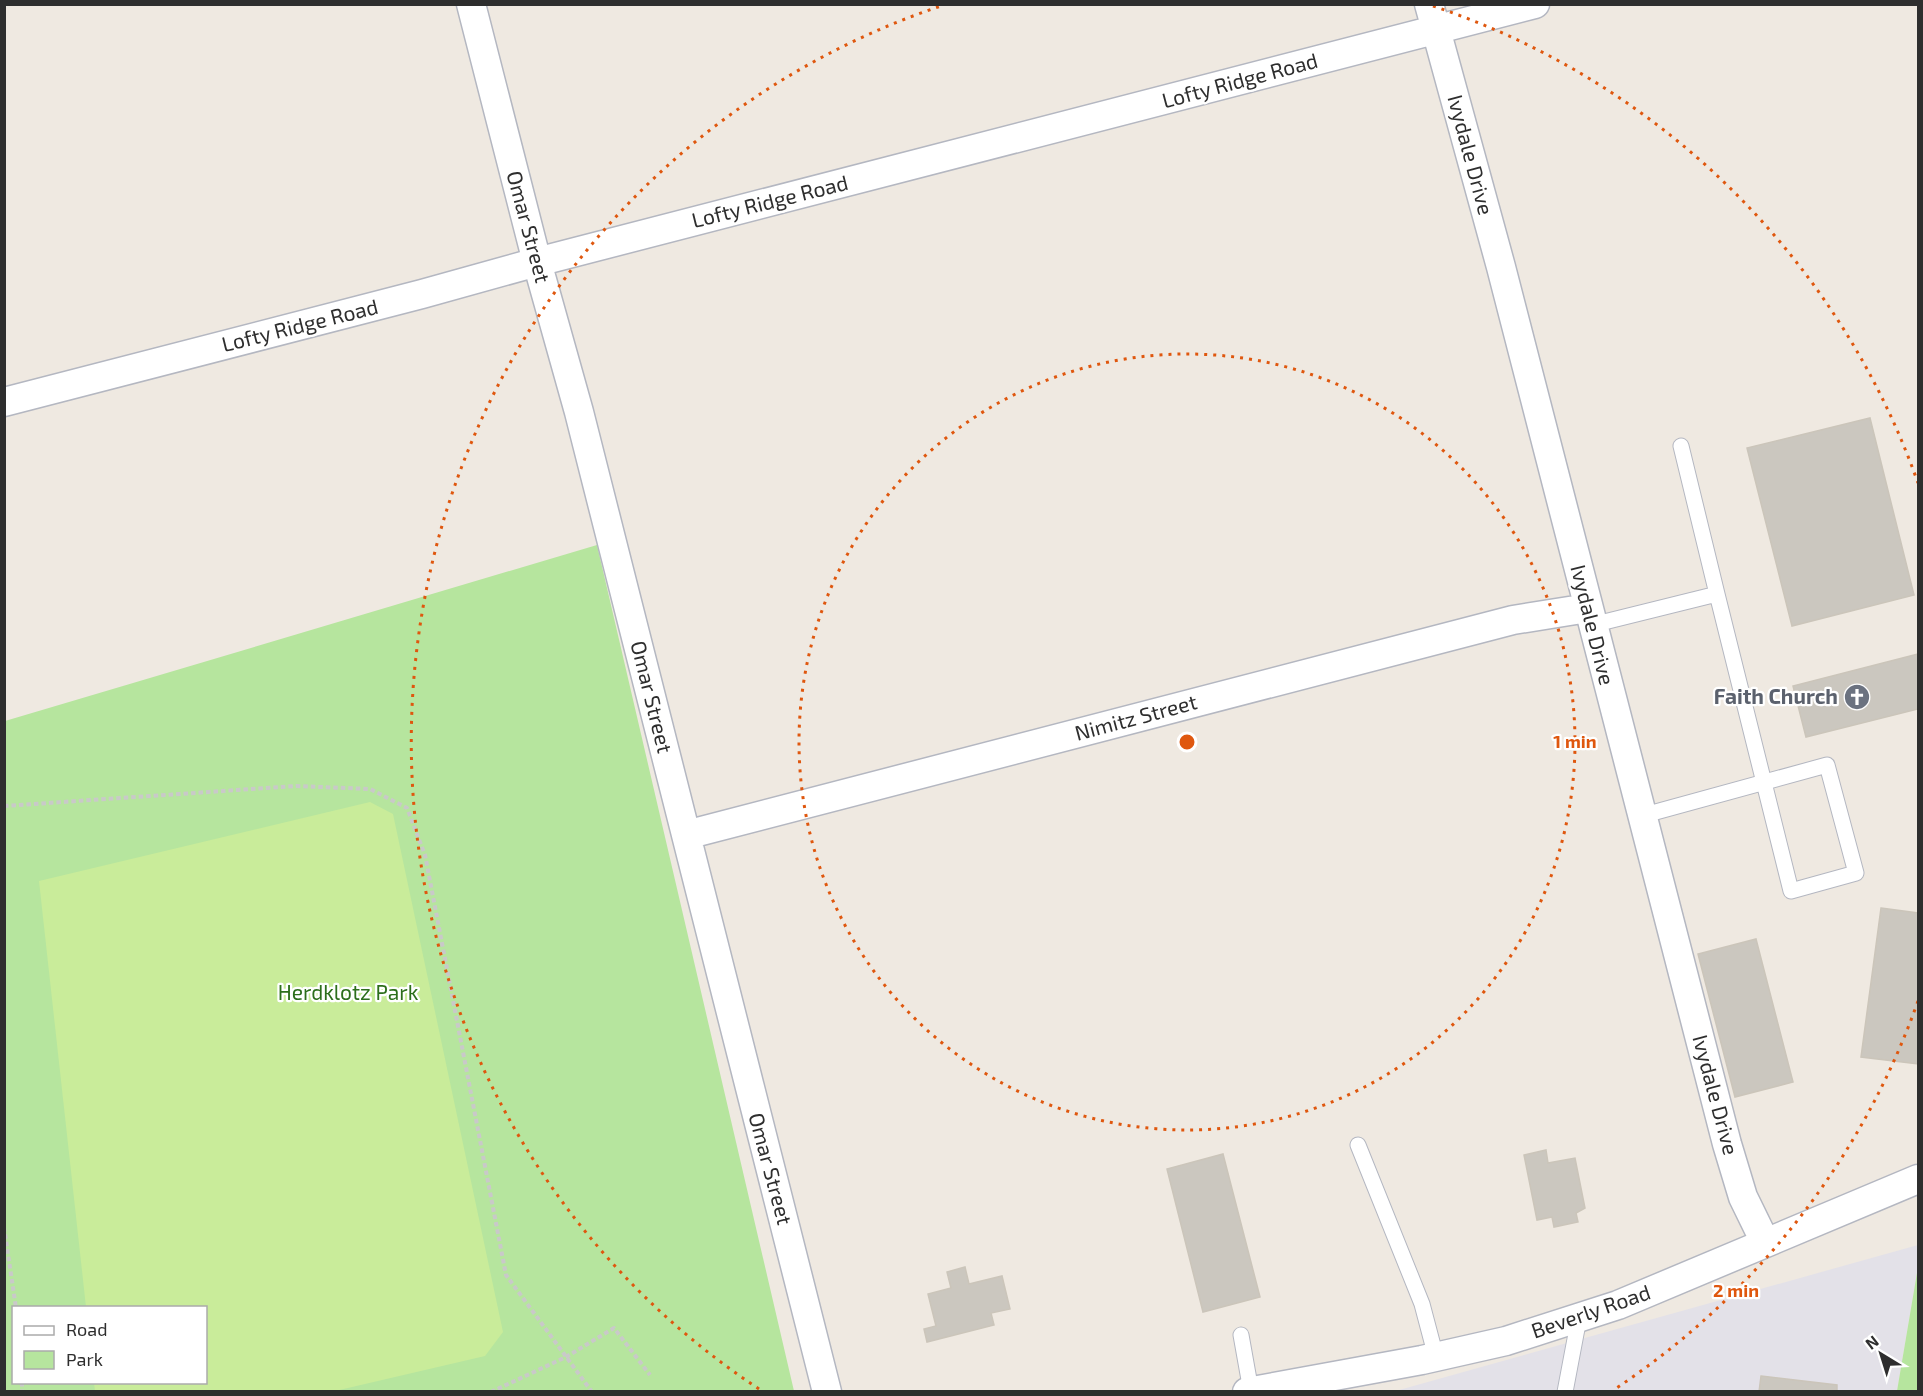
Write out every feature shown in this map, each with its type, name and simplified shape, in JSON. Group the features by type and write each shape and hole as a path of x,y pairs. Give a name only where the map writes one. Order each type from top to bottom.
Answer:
{"street":[{"name":"Omar Street","path":"471,4 537,261 579,412 827,1392"},
{"name":"Lofty Ridge Road","path":"4,402 422,294 537,261 1040,134 1432,17 1535,4"},
{"name":"Ivydale Drive","path":"1432,17 1504,278 1726,1144 1743,1197 1765,1242"},
{"name":"Nimitz Street","path":"686,835 1512,620 1590,617"},
{"name":"Beverly Road","path":"1249,1391 1436,1358 1506,1341 1618,1305 1918,1179"}],"lane":[{"path":"1641,816 1764,783 1827,765 1856,873 1791,891 1764,783 1718,594 1681,446"},
{"path":"1590,617 1718,594"},
{"path":"1358,1145 1422,1304 1436,1358"},
{"path":"1565,1392 1579,1317"},
{"path":"1241,1335 1249,1391"}],"path":[{"path":"4,806 296,786 370,789 407,808 425,855 506,1275 592,1392"},
{"path":"4,1227 16,1306"},
{"path":"491,1392 566,1357 614,1328 650,1375"}],"shaded area":[{"path":"1918,1245 1918,1267 1897,1391 1392,1392"}],"green space":[{"name":"Herdklotz Park","path":"597,545 794,1391 5,1392 5,721"},
{"path":"370,802 393,814 503,1332 485,1356 335,1391 95,1391 94,1384 207,1384 207,1306 86,1306 39,881"},
{"path":"1918,1267 1918,1391 1897,1391"}],"building":[{"path":"1870,418 1914,595 1792,626 1747,448"},
{"name":"Faith Church","path":"1918,654 1918,709 1806,737 1793,686"},
{"path":"1881,908 1918,913 1918,1064 1861,1057"},
{"path":"1756,939 1793,1082 1735,1097 1698,954"},
{"path":"1546,1150 1548,1163 1575,1158 1585,1208 1576,1213 1578,1222 1554,1227 1552,1217 1537,1220 1524,1155"},
{"path":"1223,1154 1260,1297 1203,1312 1167,1169"},
{"path":"965,1267 969,1284 1002,1276 1010,1309 991,1313 994,1325 927,1342 924,1329 936,1326 928,1294 951,1288 947,1272"},
{"path":"1761,1376 1837,1385 1837,1392 1759,1392"}],"place":[{"name":"Faith Church","path":"1857,697"}]}
